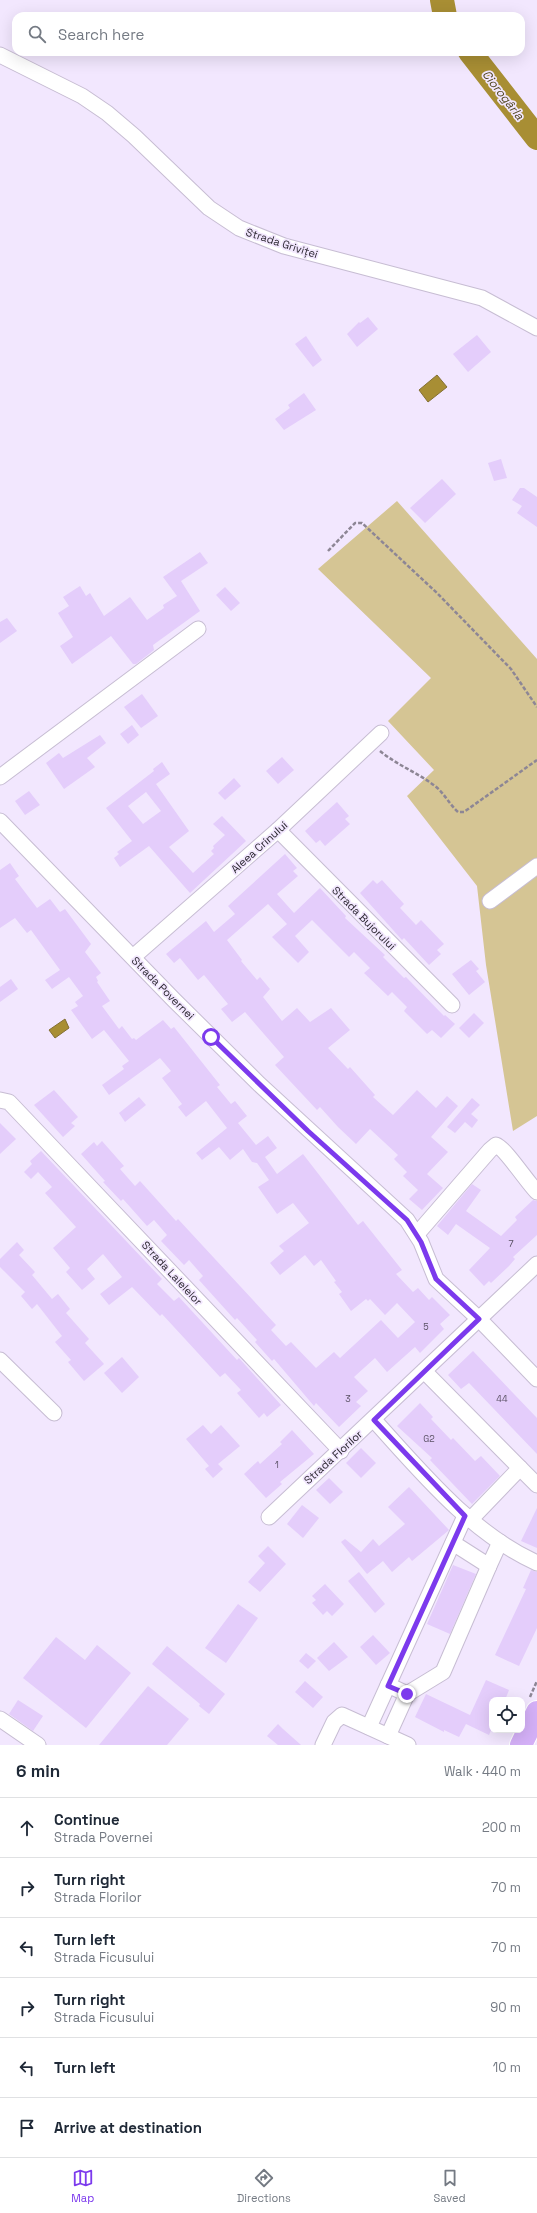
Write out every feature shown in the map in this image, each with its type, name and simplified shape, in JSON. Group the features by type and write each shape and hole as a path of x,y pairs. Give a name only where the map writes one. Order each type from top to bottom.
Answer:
{"highway":[{"path":"522,1745 537,1712"}],"street":[{"name":"Strada Griviței","path":"0,55 82,96 107,113 134,136 209,208 239,228 284,246 482,298 537,328"},
{"path":"0,777 198,629"},
{"name":"Aleea Crinului","path":"132,957 278,830 381,733"},
{"name":"Strada Povernei","path":"0,820 132,957 297,1120 403,1216 417,1234 436,1279 479,1319 537,1379"},
{"name":"Strada Bujorului","path":"278,830 452,1005"},
{"path":"490,901 537,866"},
{"name":"Strada Lalelelor","path":"0,1100 9,1102 341,1451"},
{"path":"417,1234 496,1145 505,1150 514,1164 535,1186"},
{"name":"Strada Florilor","path":"269,1517 374,1420 537,1264"},
{"path":"0,1360 54,1413"},
{"path":"424,1371 537,1485"},
{"path":"374,1420 468,1518 500,1542 537,1563"},
{"path":"369,1727 453,1543 468,1518 520,1468"},
{"path":"388,1736 407,1694 443,1672 500,1542"},
{"path":"453,1543 489,1566"},
{"path":"388,1686 407,1694"},
{"path":"323,1745 334,1722 339,1716 346,1715 408,1745"},
{"path":"0,1719 38,1745"}],"path":[{"path":"328,551 355,523 362,522 437,593 511,669 537,707"},
{"path":"376,747 392,761 436,786 450,800 458,812 464,812 537,760"}],"shaded area":[{"path":"437,375 447,387 428,402 419,390"},
{"path":"397,501 537,659 537,1116 513,1131 486,965 477,886 407,796 434,770 388,721 431,678 318,569"},
{"path":"65,1019 69,1028 55,1038 49,1030"}],"building":[{"path":"368,317 378,329 357,347 347,334 359,322 360,323"},
{"path":"477,335 491,352 468,372 453,354"},
{"path":"306,336 322,360 313,367 295,344"},
{"path":"304,393 316,410 284,430 275,419 290,408 288,405"},
{"path":"501,459 507,478 494,481 488,463"},
{"path":"442,479 456,494 425,523 410,508"},
{"path":"520,488 524,488 537,497 537,527 517,513 522,506 512,500"},
{"path":"200,552 208,563 181,581 200,611 153,645 154,650 136,664 133,664 111,636 72,664 60,646 73,637 58,613 69,606 63,597 80,586 86,596 90,593 104,616 130,597 147,620 164,608 163,605 177,596 163,577"},
{"path":"225,587 240,603 231,611 216,595"},
{"path":"7,618 17,631 0,643 0,622"},
{"path":"142,694 158,716 141,728 124,707"},
{"path":"132,725 139,735 128,744 120,734"},
{"path":"100,735 106,743 87,758 95,767 64,789 46,763 59,753 63,758"},
{"path":"282,757 294,770 278,784 266,771"},
{"path":"162,762 170,774 156,784 189,831 169,847 193,873 214,854 211,851 214,848 213,846 225,835 213,824 222,816 246,841 190,893 149,846 120,867 114,858 119,854 117,852 132,841 106,808 154,771 153,769","holes":["146,792 161,811 143,824 128,806"]},
{"path":"234,778 241,786 225,800 218,793"},
{"path":"29,791 40,805 25,815 15,801"},
{"path":"337,802 349,816 345,819 350,824 325,846 320,840 316,843 305,831"},
{"path":"285,854 297,868 293,871 298,876 277,894 294,913 320,888 346,916 345,918 385,955 383,957 404,978 406,977 444,1016 445,1015 455,1024 441,1038 432,1030 427,1034 404,1011 407,1007 392,992 388,996 364,973 370,968 354,952 349,957 312,920 295,936 309,952 298,963 272,937 287,924 268,904 227,940 242,960 241,961 257,980 260,977 270,989 263,997 282,1021 297,1008 310,1022 331,1008 350,1030 328,1048 348,1069 350,1067 375,1095 373,1097 393,1115 417,1090 436,1108 447,1096 458,1106 431,1137 448,1152 427,1174 443,1188 422,1210 409,1199 418,1190 403,1176 407,1172 394,1159 398,1155 370,1129 356,1144 320,1107 317,1110 275,1065 284,1057 245,1012 232,1022 221,1009 228,1004 204,975 198,980 180,958 174,963 166,954 206,921 214,932 235,914 228,906"},
{"path":"10,863 19,876 15,879 37,908 50,899 60,912 65,909 91,944 85,952 101,973 96,977 97,982 110,1001 102,1006 119,1029 122,1026 132,1039 134,1038 136,1040 163,1020 171,1029 174,1027 220,1085 217,1087 231,1104 235,1101 247,1116 238,1123 256,1145 268,1136 277,1148 265,1157 277,1174 303,1154 358,1225 363,1221 402,1270 396,1274 413,1292 418,1288 429,1300 432,1297 450,1315 440,1324 444,1329 420,1353 415,1347 387,1372 375,1358 354,1377 368,1391 356,1402 361,1406 339,1427 316,1403 314,1406 274,1359 272,1361 255,1342 257,1340 237,1318 235,1320 199,1280 203,1276 189,1260 184,1265 161,1241 167,1235 154,1220 147,1226 123,1199 121,1201 103,1182 105,1181 81,1154 94,1142 97,1146 102,1141 124,1166 120,1169 135,1186 140,1181 176,1221 178,1219 276,1325 271,1330 286,1346 291,1342 316,1368 334,1352 340,1358 381,1320 398,1338 415,1322 397,1303 385,1315 370,1299 368,1301 366,1299 351,1311 339,1294 342,1292 334,1282 336,1281 321,1260 314,1266 305,1255 280,1275 270,1263 284,1251 279,1246 309,1223 293,1203 277,1214 258,1187 269,1180 257,1163 252,1162 243,1149 230,1160 219,1147 202,1160 196,1153 227,1128 206,1101 186,1117 178,1107 182,1104 162,1078 171,1071 160,1058 109,1095 102,1085 124,1069 122,1066 129,1061 104,1030 92,1039 71,1010 78,1006 75,1002 83,996 69,977 52,989 45,980 60,970 31,930 27,933 15,918 0,928 0,870"},
{"path":"373,880 377,884 382,880 404,904 400,908 416,925 421,920 444,944 437,950 441,954 429,965 404,938 402,940 360,893"},
{"path":"471,960 479,969 476,971 485,982 469,995 452,974"},
{"path":"11,979 18,989 0,1002 0,987"},
{"path":"474,1013 484,1023 469,1038 459,1028"},
{"path":"54,1090 78,1117 71,1123 75,1126 63,1137 34,1105"},
{"path":"139,1097 146,1105 125,1122 119,1113"},
{"path":"472,1098 480,1105 471,1114 478,1120 472,1128 465,1122 455,1133 447,1127"},
{"path":"0,1123 16,1139 0,1154"},
{"path":"41,1151 162,1279 157,1284 174,1301 179,1297 237,1360 239,1358 281,1405 267,1417 264,1413 259,1418 237,1393 241,1390 225,1373 220,1377 162,1314 160,1316 132,1287 109,1305 100,1294 122,1277 103,1254 87,1269 95,1279 82,1290 66,1272 70,1268 53,1248 76,1227 45,1193 52,1187 38,1172 31,1179 24,1172 32,1164 30,1161"},
{"path":"472,1184 481,1190 466,1211 501,1236 517,1220 515,1217 516,1216 533,1200 537,1201 537,1235 513,1257 515,1259 509,1266 491,1283 489,1281 484,1286 469,1270 490,1248 456,1224 448,1235 437,1226"},
{"path":"17,1242 24,1250 19,1255 35,1272 32,1275 52,1299 58,1294 70,1309 66,1313 89,1339 85,1343 104,1364 84,1381 68,1362 71,1360 55,1342 62,1336 37,1304 32,1309 21,1296 25,1292 0,1267 0,1259"},
{"path":"473,1351 537,1418 537,1454 469,1383 461,1389 448,1375"},
{"path":"122,1357 139,1377 122,1393 104,1373"},
{"path":"420,1403 433,1417 431,1419 451,1440 453,1438 475,1461 481,1456 500,1476 472,1504 430,1460 432,1458 397,1426"},
{"path":"203,1425 211,1434 221,1425 240,1446 218,1464 223,1469 213,1478 205,1469 209,1466 186,1439"},
{"path":"292,1430 314,1454 280,1482 282,1484 266,1498 244,1474 258,1461 260,1464 282,1444 280,1442"},
{"path":"361,1448 376,1463 361,1478 346,1463"},
{"path":"329,1478 343,1492 330,1504 316,1490"},
{"path":"409,1487 449,1530 412,1561 409,1557 392,1572 383,1561 367,1574 341,1542 345,1539 361,1552 373,1539 379,1546 405,1524 388,1507"},
{"path":"302,1505 319,1518 303,1538 287,1524"},
{"path":"537,1508 537,1548 521,1541"},
{"path":"268,1546 286,1564 260,1592 248,1582 265,1563 258,1556"},
{"path":"453,1565 476,1574 450,1634 427,1624"},
{"path":"531,1570 537,1572 537,1628 519,1666 495,1655 526,1589 523,1588"},
{"path":"359,1572 385,1604 375,1613 348,1581"},
{"path":"325,1584 344,1604 332,1616 327,1611 323,1615 312,1603 316,1600 312,1596"},
{"path":"238,1604 258,1618 226,1663 205,1648"},
{"path":"373,1635 390,1653 376,1665 360,1647"},
{"path":"56,1637 85,1660 97,1645 131,1673 86,1728 23,1678"},
{"path":"334,1642 348,1657 329,1671 317,1658"},
{"path":"167,1646 225,1694 209,1714 199,1706 200,1704 152,1664"},
{"path":"306,1653 316,1661 308,1669 299,1661"},
{"path":"486,1680 509,1690 506,1697 489,1697 489,1735 466,1724 459,1737 444,1730 444,1732 415,1717 426,1694 470,1715"},
{"path":"305,1681 323,1697 313,1708 295,1692"},
{"path":"148,1686 189,1719 167,1745 99,1745"},
{"path":"18,1700 43,1716 33,1731 9,1714"},
{"path":"278,1724 301,1745 278,1745 267,1736"}],"waterway":[{"name":"Ciorogârla","path":"442,0 444,12"},
{"name":"Ciorogârla","path":"473,56 537,138"}],"route":[{"path":"211,1037 308,1131 407,1220 421,1242 430,1269 436,1279 442,1287 479,1319 374,1420 465,1516 388,1686 407,1694"}]}
